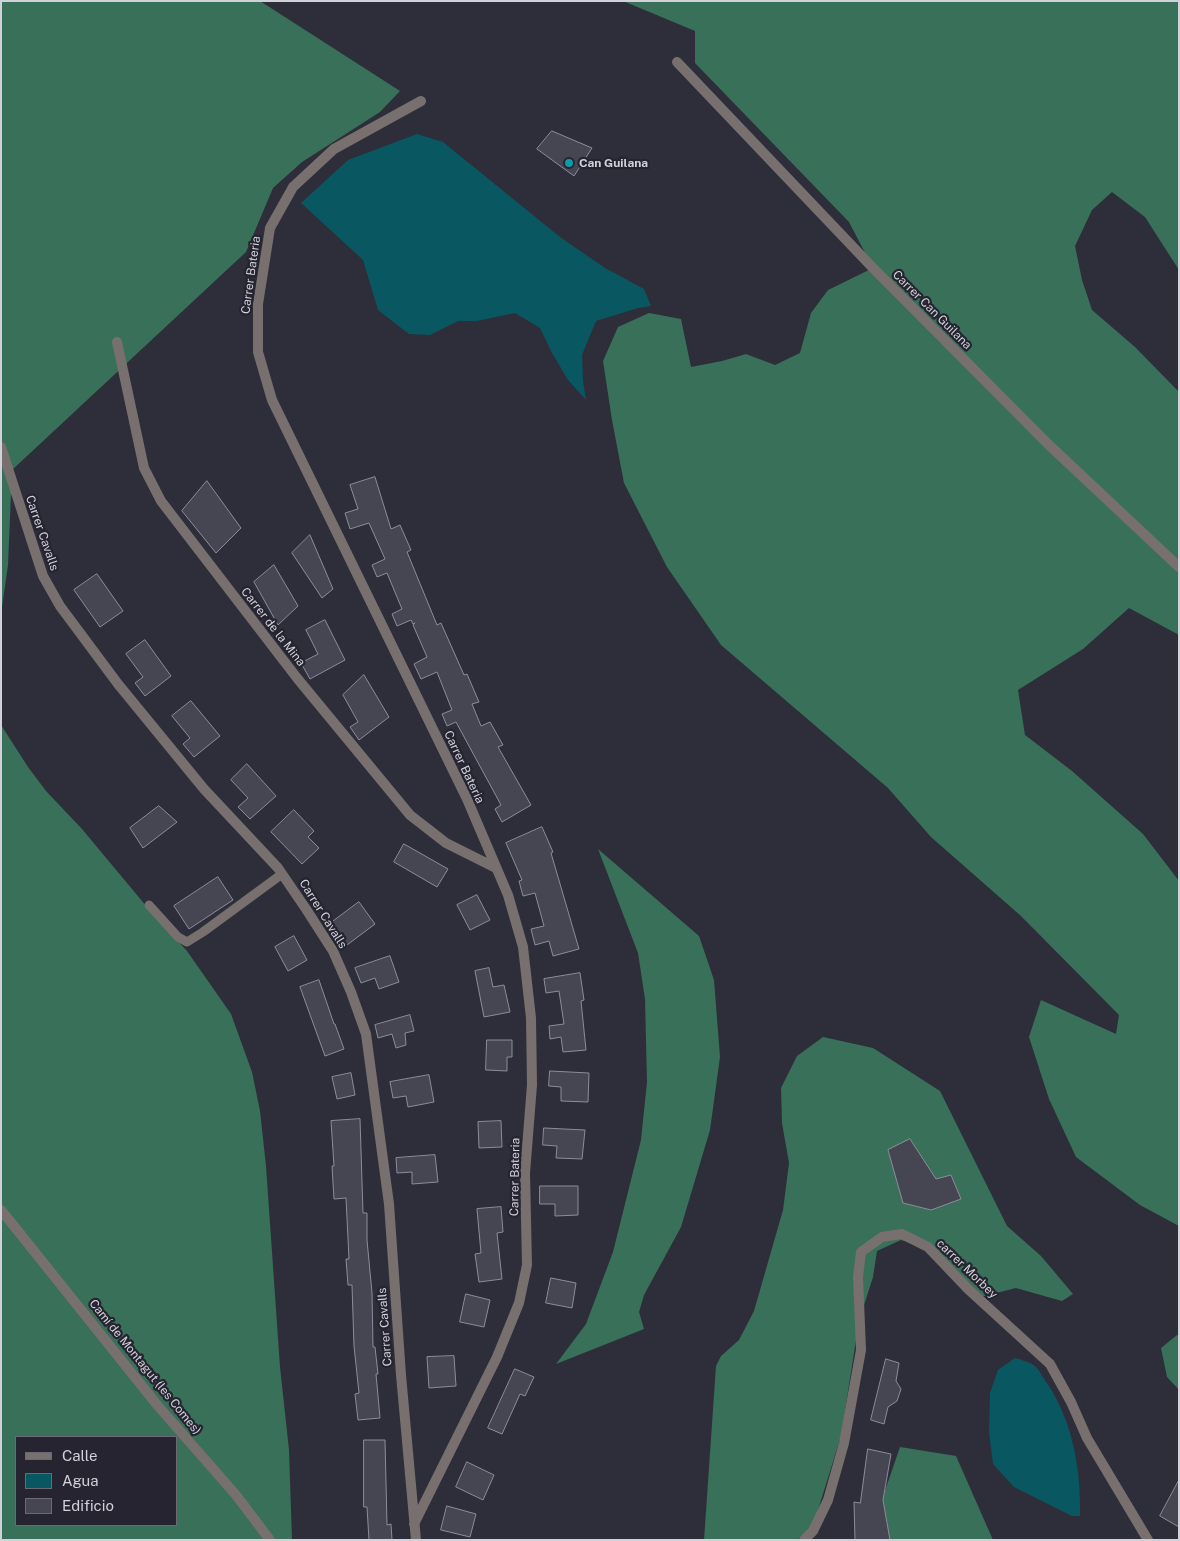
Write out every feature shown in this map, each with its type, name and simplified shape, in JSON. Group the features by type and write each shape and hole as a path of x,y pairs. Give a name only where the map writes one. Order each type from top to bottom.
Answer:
{"street":[{"name":"Carrer Can Guilana","path":"677,62 873,268 1048,444 1179,567"},
{"name":"Carrer Bateria","path":"414,1524 497,1356 519,1304 527,1265 525,1173 532,1085 531,1018 523,947 508,895 467,799 272,400 258,352 258,304 270,228 293,187 334,149 421,101"},
{"name":"Carrer de la Mina","path":"117,342 144,468 161,501 297,678 410,815 446,843 496,868"},
{"name":"Carrer Cavalls","path":"1,447 43,576 60,606 118,684 204,790 282,874 332,951 351,992 366,1034 389,1204 400,1375 416,1540"},
{"name":"Camí de Montagut (les Comes)","path":"1,1210 158,1406 236,1495 270,1540"},
{"name":"carrer Morbey","path":"804,1540 813,1531 828,1500 844,1443 861,1350 858,1277 861,1252 882,1237 902,1234 928,1247 968,1289 1050,1364 1071,1402 1087,1438 1148,1540"}],"lane":[{"path":"150,904 178,937 187,942 282,874"}],"green space":[{"path":"1,1 260,1 400,91 380,112 302,162 273,188 246,252 12,470 8,565 1,614"},
{"path":"623,1 1179,1 1179,270 1145,217 1112,192 1092,210 1075,246 1082,280 1092,310 1135,347 1179,392 1179,635 1129,608 1083,649 1018,690 1025,735 1072,771 1143,834 1179,881 1179,1226 1140,1205 1076,1157 1049,1099 1029,1037 1041,1000 1116,1034 1119,1015 1021,916 931,837 888,788 721,645 667,567 624,483 603,361 618,327 649,313 681,319 691,367 746,354 775,365 800,353 811,313 828,290 873,268 849,222 695,63 695,31"},
{"path":"1,725 46,791 82,829 147,907 187,951 231,1014 252,1072 260,1111 266,1166 280,1367 289,1450 292,1540 1,1540"},
{"path":"598,849 699,936 714,980 720,1057 710,1130 681,1227 644,1295 639,1312 644,1329 556,1364 586,1324 613,1252 641,1140 647,1082 645,999 638,953"},
{"path":"823,1037 873,1048 940,1091 1007,1226 1041,1256 1073,1294 1062,1301 1016,1288 980,1297 928,1248 901,1240 877,1251 873,1277 859,1321 841,1436 813,1526 797,1540 704,1540 716,1366 721,1356 739,1340 754,1311 783,1210 789,1163 782,1123 781,1088 797,1056"},
{"path":"1177,1335 1179,1336 1179,1390 1167,1377 1161,1348"},
{"path":"900,1447 956,1456 993,1540 868,1540"}],"water":[{"path":"417,134 443,142 560,237 605,268 644,289 651,306 596,321 582,355 586,400 568,380 540,328 515,313 477,321 458,321 430,335 409,334 378,310 363,260 301,203 348,160"},
{"path":"1015,1358 1034,1365 1056,1398 1063,1414 1074,1447 1077,1464 1080,1516 1072,1516 1014,1487 993,1464 989,1432 990,1393 998,1370"}],"building":[{"name":"Can Guilana","path":"552,131 592,148 574,176 537,149"},
{"path":"375,477 391,529 400,525 411,550 407,552 437,625 441,623 464,675 467,674 479,702 472,704 481,726 490,722 503,745 498,747 531,805 502,822 495,809 501,805 456,722 447,726 442,714 452,710 437,672 421,679 414,664 427,657 413,625 415,623 413,624 411,620 397,626 392,614 402,609 387,573 377,577 372,565 385,559 369,523 350,529 345,513 358,509 350,485"},
{"path":"207,481 241,528 216,553 182,511"},
{"path":"310,535 333,589 322,598 292,553"},
{"path":"274,565 298,606 278,625 254,582"},
{"path":"97,574 123,611 100,627 74,590"},
{"path":"325,620 345,660 310,679 301,663 318,654 306,630"},
{"path":"145,640 171,676 145,696 135,683 143,677 126,654"},
{"path":"364,675 389,717 359,740 350,727 358,722 343,695"},
{"path":"191,701 220,736 194,757 183,744 190,738 172,716"},
{"path":"247,764 276,796 250,819 238,807 248,798 231,780"},
{"path":"159,806 177,822 143,848 130,828"},
{"path":"294,810 314,831 308,837 319,848 302,864 271,832"},
{"path":"542,827 553,852 551,853 579,949 553,956 549,941 535,945 531,929 544,926 535,893 523,896 519,881 522,880 506,843"},
{"path":"404,844 448,869 437,887 394,862"},
{"path":"218,877 233,900 189,929 174,906"},
{"path":"477,895 490,920 470,930 457,905"},
{"path":"359,902 375,924 347,945 331,923"},
{"path":"294,936 307,960 288,971 275,947"},
{"path":"390,956 399,982 379,989 375,978 361,983 355,968"},
{"path":"489,968 493,987 504,985 510,1012 484,1017 475,971"},
{"path":"580,973 584,1000 581,1001 586,1050 563,1052 561,1037 550,1039 549,1026 564,1024 559,991 546,993 544,979"},
{"path":"319,980 344,1049 325,1056 300,987"},
{"path":"410,1015 414,1031 405,1033 406,1045 396,1048 392,1034 378,1038 375,1025"},
{"path":"487,1040 512,1040 512,1057 507,1057 507,1071 486,1070"},
{"path":"550,1071 589,1073 588,1102 561,1101 561,1087 549,1086"},
{"path":"351,1073 355,1095 337,1099 332,1077"},
{"path":"429,1075 434,1102 408,1107 406,1096 393,1098 390,1082"},
{"path":"360,1119 363,1213 367,1213 373,1347 375,1347 378,1374 376,1374 380,1418 358,1420 355,1394 359,1393 354,1346 352,1285 348,1285 346,1259 349,1259 346,1198 334,1199 331,1121"},
{"path":"501,1121 502,1147 479,1148 478,1122"},
{"path":"544,1128 585,1130 582,1159 556,1158 557,1146 543,1145"},
{"path":"910,1139 936,1179 951,1175 961,1199 931,1210 903,1203 888,1150"},
{"path":"435,1155 438,1182 412,1184 412,1172 397,1173 396,1158"},
{"path":"540,1186 578,1186 578,1215 555,1216 555,1204 540,1204"},
{"path":"501,1207 503,1232 497,1233 502,1279 479,1282 475,1254 481,1253 477,1209"},
{"path":"551,1278 576,1283 572,1308 546,1303"},
{"path":"466,1294 490,1300 484,1327 460,1322"},
{"path":"454,1356 456,1386 429,1388 427,1357"},
{"path":"886,1359 899,1363 896,1381 901,1389 897,1401 888,1407 884,1424 871,1420"},
{"path":"515,1369 534,1377 525,1396 520,1394 502,1434 488,1428"},
{"path":"364,1440 385,1440 387,1525 391,1524 392,1540 369,1540 367,1507 364,1507"},
{"path":"868,1449 891,1454 883,1500 890,1540 855,1540 854,1502 860,1503"},
{"path":"467,1462 494,1475 483,1500 456,1487"},
{"path":"1179,1480 1179,1527 1160,1516"},
{"path":"447,1506 476,1514 470,1537 441,1530"}],"place":[{"name":"Can Guilana","path":"569,163"}]}
